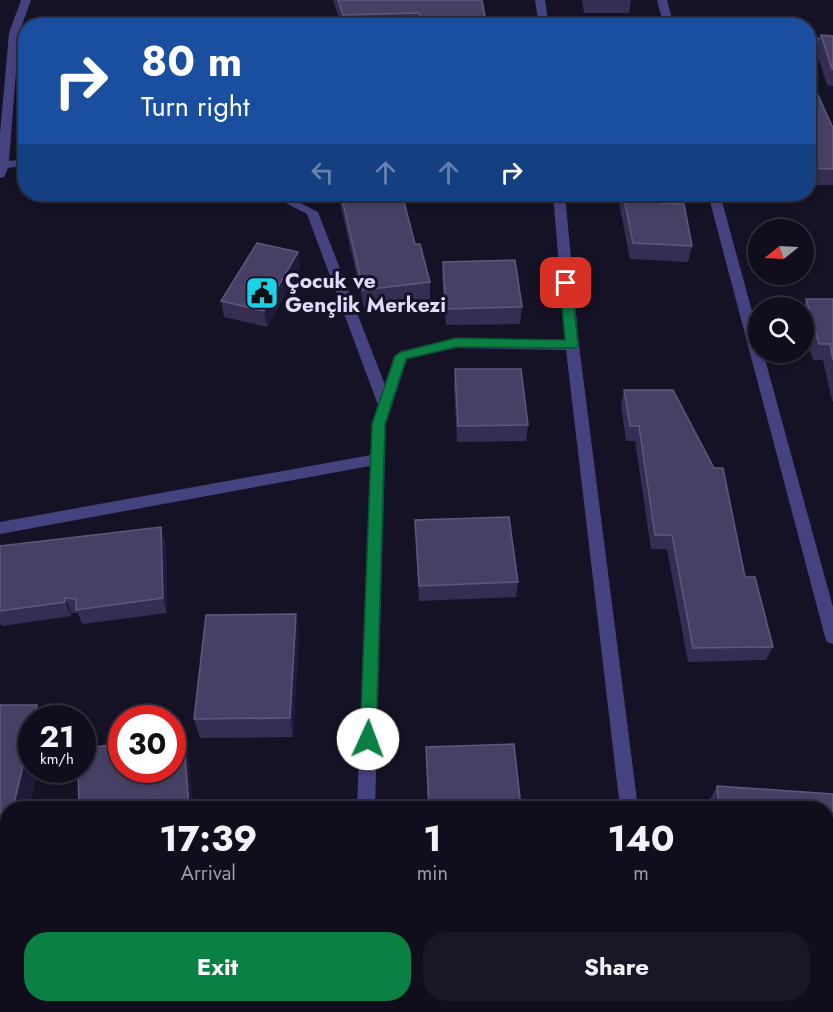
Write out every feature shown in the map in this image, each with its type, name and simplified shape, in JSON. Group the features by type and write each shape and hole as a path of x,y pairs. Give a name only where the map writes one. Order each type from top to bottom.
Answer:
{"street":[{"path":"23,18 26,0"},
{"path":"540,0 543,18"},
{"path":"662,0 667,18"},
{"path":"816,40 833,40"},
{"path":"18,48 2,170 18,165"},
{"path":"289,201 312,212 386,404"},
{"path":"559,201 572,345 628,801"},
{"path":"716,201 833,637"},
{"path":"366,801 379,424 401,356 456,343 572,345"},
{"path":"0,528 378,459"}],"building":[{"path":"338,0 482,0 485,17 420,18 419,13 343,15"},
{"path":"821,35 833,36 833,69 832,69"},
{"path":"816,91 833,128 833,169 816,168"},
{"path":"343,201 404,201 415,244 420,244 430,282 363,290"},
{"path":"624,201 684,204 692,246 633,243"},
{"path":"257,243 298,252 264,311 221,301"},
{"path":"515,260 522,307 446,309 443,262"},
{"path":"814,299 833,299 833,360 830,344 819,344 814,327"},
{"path":"455,369 521,369 528,425 458,426"},
{"path":"624,390 673,390 714,468 723,468 745,577 755,577 773,647 693,648 672,535 655,535 639,426 630,426"},
{"path":"509,517 518,582 419,586 415,520"},
{"path":"161,527 163,598 76,610 76,599 65,598 65,602 0,611 0,546"},
{"path":"296,614 290,718 194,719 206,615"},
{"path":"0,705 18,705 19,783 15,801 0,801"},
{"path":"514,744 520,801 429,801 426,747"},
{"path":"108,745 108,783 186,783 186,769 189,801 79,801 78,783 96,783 96,747"},
{"path":"717,786 833,794 833,801 718,801"}],"place":[{"name":"Çocuk ve Gençlik Merkezi","path":"262,293"}],"route":[{"path":"368,739 379,424 401,356 456,343 572,345 566,283"}]}
